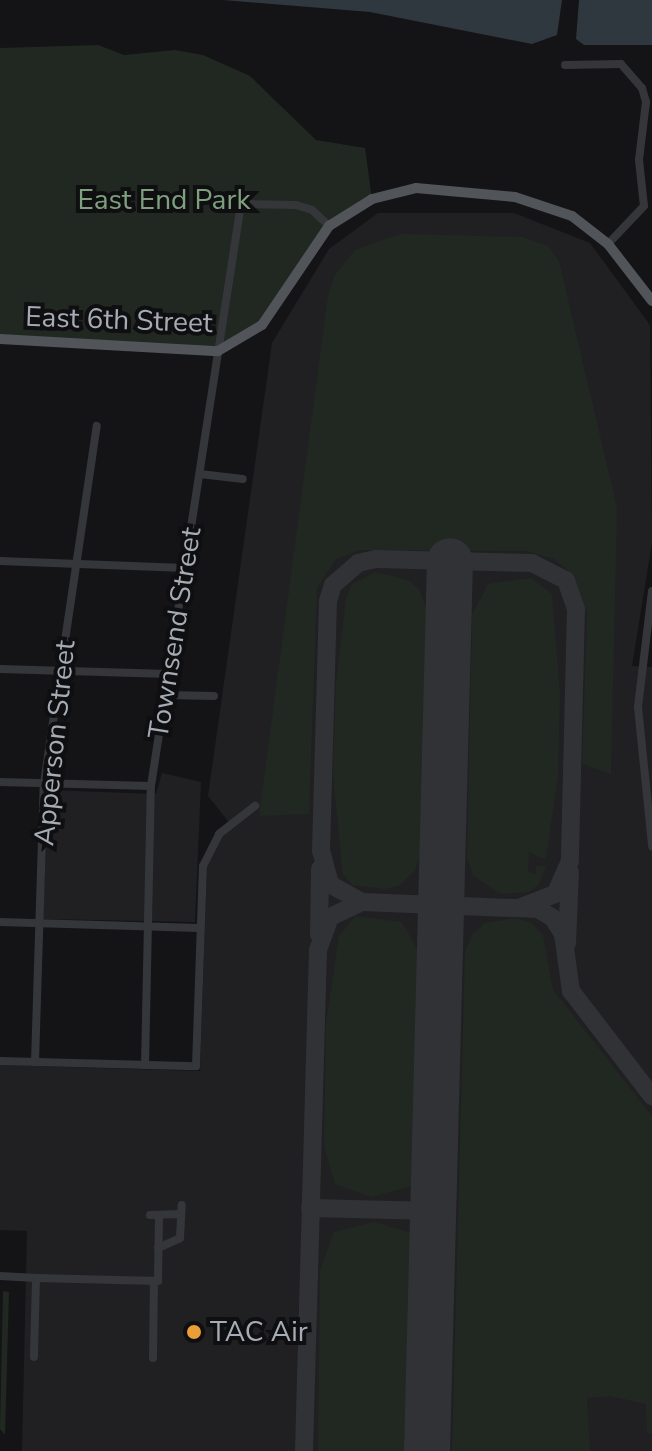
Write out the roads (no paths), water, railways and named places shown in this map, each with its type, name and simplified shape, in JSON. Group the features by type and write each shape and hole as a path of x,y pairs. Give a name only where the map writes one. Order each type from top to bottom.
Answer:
{"main road":[{"name":"East 6th Street","path":"0,339 218,351 262,325 329,226 372,199 435,187 553,207 608,244 652,301"}],"street":[{"path":"565,65 621,64 642,88 646,102 639,160 644,206 608,244"},
{"name":"Townsend Street","path":"145,1065 151,786 241,204 296,205 312,210 329,226"},
{"name":"Apperson Street","path":"35,1062 44,783 97,426"},
{"path":"200,474 243,479"},
{"path":"0,561 185,568"},
{"path":"652,591 638,707 652,846"},
{"path":"0,669 169,674"},
{"path":"166,695 214,696"},
{"path":"0,782 151,786"},
{"path":"0,1061 196,1066 199,928 208,850 226,827 255,806"},
{"path":"0,922 199,928"},
{"path":"153,1358 158,1244 155,1216 181,1210 180,1238 158,1244"},
{"path":"0,1276 154,1281"},
{"path":"34,1357 36,1278"}],"place":[{"name":"TAC Air","path":"194,1332"}],"park label":[{"name":"East End Park","path":"164,200"}]}
